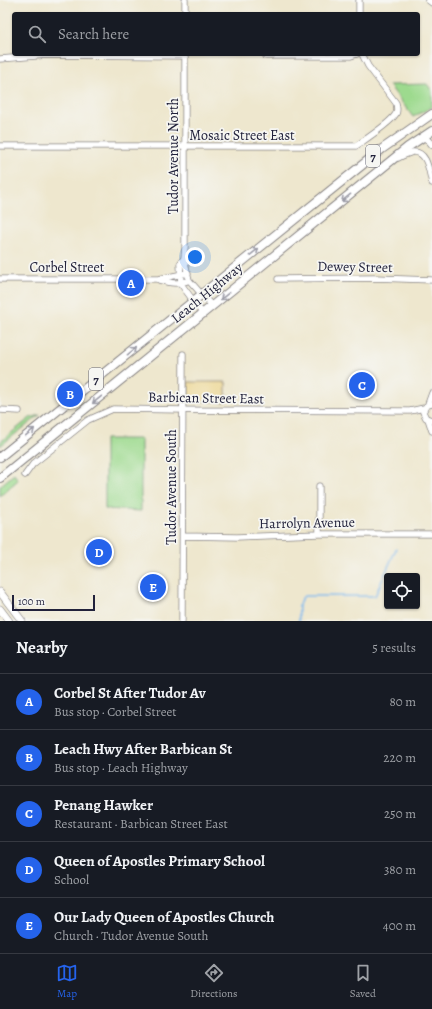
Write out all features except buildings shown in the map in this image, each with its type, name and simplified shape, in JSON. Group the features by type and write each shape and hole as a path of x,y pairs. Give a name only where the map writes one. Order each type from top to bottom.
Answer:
{"highway":[{"name":"Leach Highway","path":"0,456 398,136 432,114"},
{"name":"Leach Highway","path":"0,478 394,159 432,131"},
{"path":"398,136 414,133 422,137"}],"main road":[{"path":"0,592 22,621"},
{"path":"0,609 9,621"}],"street":[{"path":"185,0 185,12"},
{"path":"359,0 359,12"},
{"path":"428,0 432,4"},
{"path":"0,59 36,56"},
{"name":"Tudor Avenue North","path":"185,56 184,258 189,280"},
{"path":"266,56 351,56"},
{"name":"Mosaic Street East","path":"0,146 356,146 396,115 398,109 396,103 368,66 363,56"},
{"path":"422,137 428,140 432,145"},
{"path":"394,159 413,152 422,156 428,165 432,183"},
{"name":"Tudor Avenue North","path":"184,258 180,264 181,284 203,314"},
{"name":"Corbel Street","path":"158,280 188,273"},
{"name":"Corbel Street","path":"0,279 158,280 181,284"},
{"name":"Dewey Street","path":"278,279 432,280"},
{"path":"181,284 189,280 212,306"},
{"name":"Tudor Avenue South","path":"182,621 184,410 183,354"},
{"path":"432,393 428,405 423,412 428,418 432,431"},
{"name":"Barbican Street East","path":"25,475 33,464 88,420 113,409 410,411 428,405"},
{"path":"0,410 19,410"},
{"name":"Barbican Street East","path":"410,411 428,418"},
{"path":"319,486 319,534"},
{"name":"Harrolyn Avenue","path":"183,536 237,538 319,534 432,534"}],"green space":[{"path":"427,84 432,91 432,107 413,117 389,85"},
{"path":"40,415 0,446 0,442 30,418"},
{"path":"105,439 141,439 141,511 105,509"},
{"path":"14,474 18,480 0,496 0,486"}],"sand":[{"path":"188,382 226,382 226,402 189,401"}],"waterway":[{"path":"299,621 299,604 304,596 375,596 396,549"}],"place":[{"name":"Corbel St After Tudor Av","path":"131,283"},
{"name":"Penang Hawker","path":"362,385"},
{"name":"Leach Hwy After Barbican St","path":"70,394"},
{"name":"Queen of Apostles Primary School","path":"99,552"},
{"name":"Our Lady Queen of Apostles Church","path":"153,587"}]}
